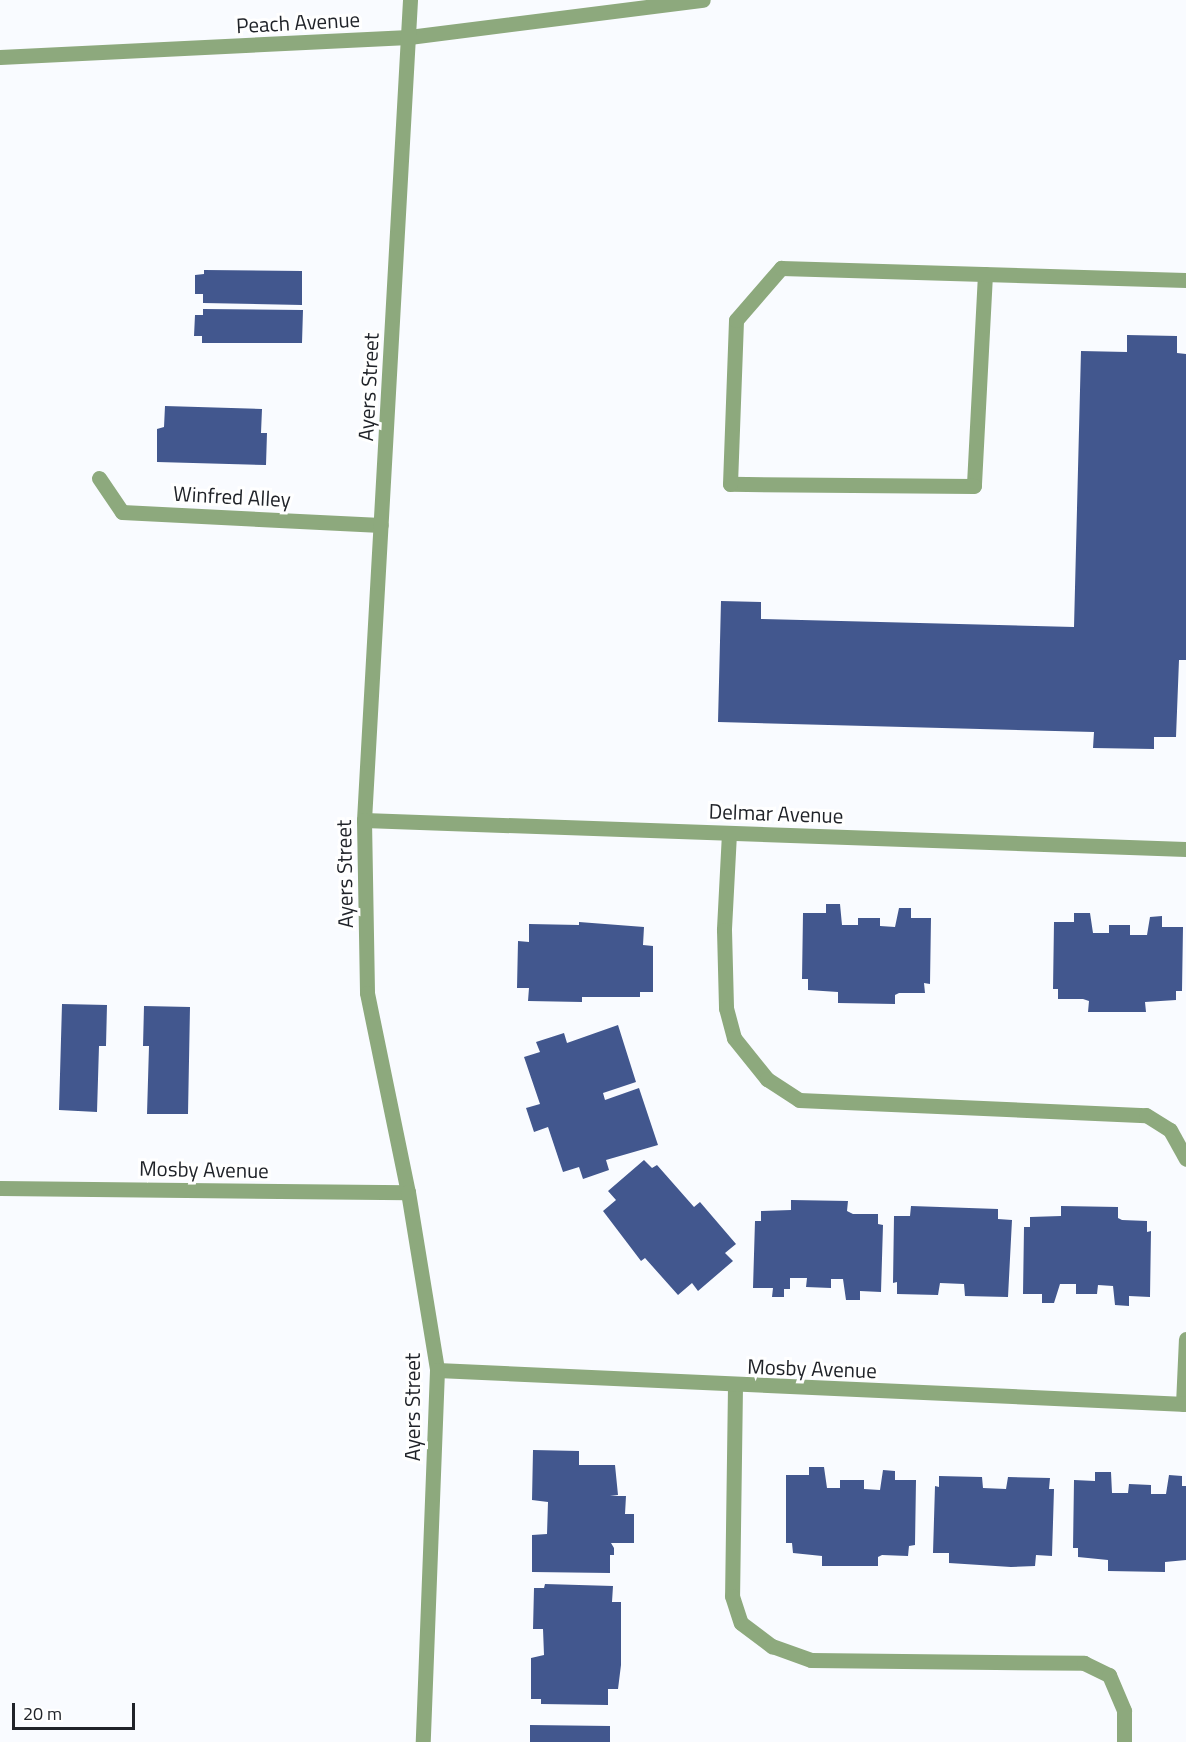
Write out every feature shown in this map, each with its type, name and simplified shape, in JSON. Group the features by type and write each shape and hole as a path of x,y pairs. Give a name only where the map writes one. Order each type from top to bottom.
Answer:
{"street":[{"name":"Ayers Street","path":"410,0 364,820 367,993 408,1192 437,1370 423,1742"},
{"name":"Peach Avenue","path":"0,57 409,37 703,0"},
{"path":"985,274 974,486 730,484 736,320 781,268 985,274 1186,280"},
{"name":"Winfred Alley","path":"99,478 122,512 381,525"},
{"name":"Delmar Avenue","path":"364,820 1186,849"},
{"path":"729,833 724,930 726,1008 734,1038 767,1078 800,1100 1146,1115 1170,1130 1186,1159"},
{"name":"Mosby Avenue","path":"0,1188 408,1192"},
{"path":"1184,1404 1186,1340"},
{"name":"Mosby Avenue","path":"437,1370 735,1386 1184,1404"},
{"path":"735,1386 732,1596 741,1623 771,1646 811,1660 1084,1663 1109,1675 1124,1711 1124,1742"}],"building":[{"path":"204,270 302,271 302,305 203,303 203,294 195,294 195,275 204,274"},
{"path":"203,309 303,310 302,343 202,343 202,336 194,336 195,315 203,315"},
{"path":"1127,335 1177,336 1177,353 1186,354 1186,660 1179,660 1176,737 1154,737 1154,749 1093,748 1094,732 718,722 721,601 761,602 761,619 1074,627 1081,351 1127,352"},
{"path":"165,406 262,409 261,433 267,433 266,465 157,462 157,429 164,427"},
{"path":"826,904 840,904 842,925 858,925 858,918 880,918 880,926 895,927 899,908 911,908 911,918 931,918 930,984 924,983 925,993 899,993 895,995 895,1004 838,1003 838,992 808,990 808,979 802,979 803,913 826,913"},
{"path":"1074,913 1090,913 1093,933 1109,933 1109,925 1130,925 1130,935 1147,935 1150,917 1162,916 1162,927 1183,927 1182,991 1176,991 1176,1000 1145,1002 1146,1012 1088,1012 1089,1001 1058,999 1058,989 1053,989 1054,922 1074,922"},
{"path":"579,922 644,927 643,945 653,946 653,992 640,992 640,997 582,997 582,1002 528,1001 529,988 517,988 518,941 529,942 529,924 579,925"},
{"path":"62,1004 107,1005 106,1046 99,1046 97,1112 59,1110"},
{"path":"144,1006 190,1007 188,1114 147,1114 149,1046 143,1046"},
{"path":"618,1025 636,1082 603,1093 605,1100 639,1088 658,1145 606,1160 609,1170 583,1179 579,1167 563,1172 548,1127 534,1132 526,1108 540,1104 524,1057 540,1052 536,1042 564,1033 567,1043"},
{"path":"644,1160 652,1168 657,1165 694,1207 700,1202 736,1244 725,1253 733,1261 698,1291 692,1283 678,1295 645,1258 641,1261 603,1211 616,1200 608,1191"},
{"path":"791,1200 848,1201 847,1211 853,1214 878,1214 878,1224 883,1225 881,1292 860,1291 860,1300 846,1300 843,1279 831,1279 831,1288 806,1287 807,1278 790,1278 790,1289 784,1289 784,1297 772,1297 773,1288 753,1288 755,1221 761,1221 761,1211 791,1210"},
{"path":"911,1206 998,1209 998,1219 1012,1220 1008,1297 965,1296 964,1284 940,1283 938,1295 897,1294 897,1282 893,1283 894,1216 910,1216"},
{"path":"1061,1206 1118,1207 1118,1218 1122,1220 1147,1221 1147,1232 1151,1231 1150,1297 1129,1296 1129,1306 1115,1305 1113,1286 1098,1285 1097,1294 1076,1294 1076,1284 1060,1284 1054,1303 1042,1303 1042,1294 1023,1294 1024,1227 1030,1227 1030,1217 1061,1216"},
{"path":"533,1450 579,1451 579,1465 615,1465 618,1495 610,1496 626,1496 625,1514 634,1514 634,1543 611,1543 614,1555 610,1555 610,1573 532,1572 532,1535 547,1534 548,1502 532,1500"},
{"path":"809,1467 824,1467 827,1488 840,1488 840,1480 864,1480 864,1489 880,1490 883,1470 895,1471 895,1480 916,1480 915,1545 909,1546 908,1556 882,1555 878,1557 878,1566 822,1566 822,1556 793,1553 792,1543 786,1543 786,1475 809,1475"},
{"path":"1095,1472 1111,1472 1112,1493 1128,1493 1129,1484 1151,1485 1151,1494 1166,1494 1169,1475 1182,1476 1182,1486 1186,1486 1186,1560 1165,1562 1165,1572 1108,1571 1108,1560 1078,1557 1078,1548 1073,1548 1074,1480 1095,1481"},
{"path":"939,1476 982,1477 983,1488 1006,1489 1008,1477 1050,1478 1049,1489 1054,1489 1052,1556 1036,1555 1035,1566 1011,1567 949,1563 949,1553 933,1553 935,1486 939,1487"},
{"path":"545,1584 613,1586 612,1602 621,1602 621,1665 618,1689 608,1689 608,1705 541,1704 541,1699 531,1699 531,1658 544,1655 543,1629 533,1629 534,1588 544,1588"},
{"path":"530,1725 610,1726 610,1742 530,1742"}]}
